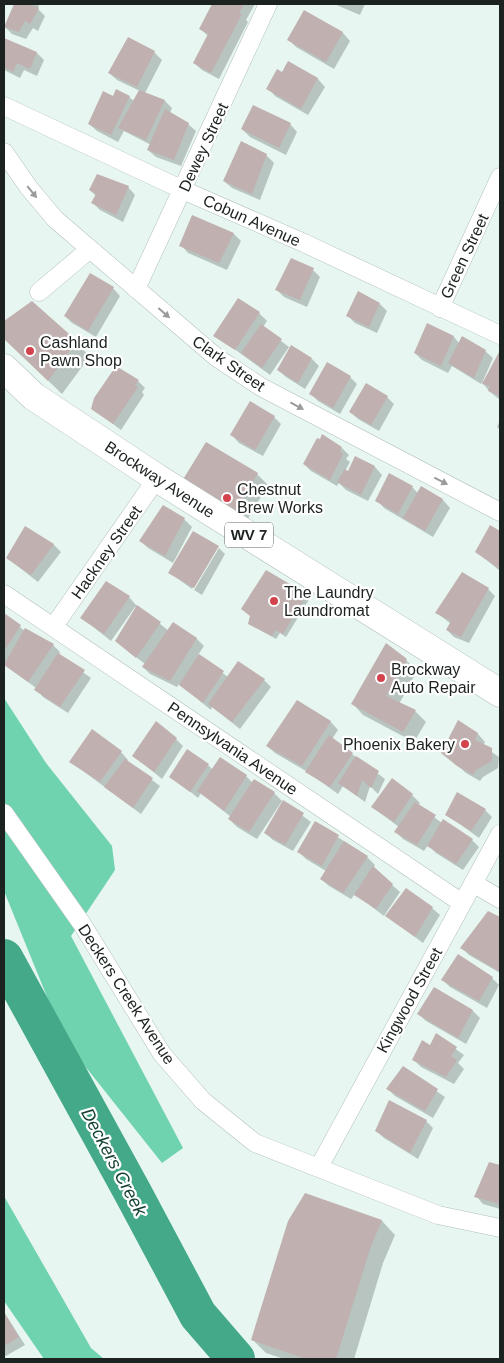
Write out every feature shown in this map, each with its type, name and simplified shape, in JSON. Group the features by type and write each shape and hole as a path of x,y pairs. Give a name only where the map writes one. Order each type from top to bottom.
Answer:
{"main road":[{"name":"Brockway Avenue","path":"4,368 33,396 157,478 500,693"}],"street":[{"name":"Dewey Street","path":"136,289 268,4"},
{"name":"Cobun Avenue","path":"4,106 500,335"},
{"name":"Clark Street","path":"4,152 29,188 55,219 216,357 261,387 500,512"},
{"name":"Green Street","path":"440,308 500,176"},
{"path":"39,292 90,249"},
{"name":"Hackney Street","path":"54,626 157,478"},
{"name":"Pennsylvania Avenue","path":"4,594 462,903"},
{"name":"Deckers Creek Avenue","path":"4,813 82,924 162,1054 203,1101 255,1143 438,1215 500,1228"},
{"name":"Kingwood Street","path":"319,1167 500,834"},
{"path":"473,883 500,899"}],"green space":[{"path":"4,698 46,763 112,846 115,870 71,936 183,1148 162,1163 65,1041 4,891"},
{"path":"4,1196 91,1348 104,1359 44,1359 4,1301"}],"building":[{"path":"14,4 29,4 39,8 30,24 25,21 19,32 4,27"},
{"path":"212,4 244,4 239,13 242,14 211,73 193,63 208,34 199,29"},
{"path":"304,10 343,32 326,62 287,40"},
{"path":"128,37 155,51 137,87 108,73"},
{"path":"4,38 37,52 30,69 17,63 13,72 4,67"},
{"path":"288,61 318,78 301,109 266,89 277,69 282,72"},
{"path":"116,89 130,96 111,135 88,124 103,91 113,96"},
{"path":"139,90 165,100 146,140 118,128"},
{"path":"253,105 291,123 279,148 241,129"},
{"path":"165,109 189,123 174,160 147,150"},
{"path":"241,141 267,154 252,194 223,181"},
{"path":"97,174 129,186 116,215 91,203 96,194 89,190"},
{"path":"192,215 234,233 219,263 179,246"},
{"path":"291,258 314,268 300,300 275,290"},
{"path":"90,273 114,287 88,331 64,316"},
{"path":"358,291 380,303 369,327 346,316"},
{"path":"238,298 260,312 235,350 213,336"},
{"path":"32,301 77,341 48,381 4,339 4,321"},
{"path":"427,323 454,336 441,366 414,353"},
{"path":"261,324 282,339 262,368 241,353"},
{"path":"462,336 486,350 474,378 448,363"},
{"path":"291,345 312,358 298,383 277,370"},
{"path":"499,352 500,396 488,391 490,386 482,384"},
{"path":"327,362 351,376 333,408 309,394"},
{"path":"116,366 139,380 135,385 138,387 113,424 91,409 94,398"},
{"path":"366,383 388,396 371,425 349,412"},
{"path":"250,401 275,416 255,450 230,435"},
{"path":"322,434 342,447 340,451 343,454 330,480 303,464 317,438 320,439"},
{"path":"206,442 258,473 232,517 179,486"},
{"path":"355,456 375,466 361,495 337,482 345,469 348,471"},
{"path":"389,473 413,486 398,514 375,501"},
{"path":"421,486 443,499 425,531 403,518"},
{"path":"163,505 185,518 165,556 139,541"},
{"path":"490,525 500,531 500,564 498,568 475,552"},
{"path":"25,526 54,544 31,575 6,558"},
{"path":"193,531 219,546 194,588 168,573"},
{"name":"The Laundry Laundromat","path":"266,570 307,594 283,634 276,630 272,636 248,624 250,616 241,609"},
{"path":"462,572 489,588 461,637 446,630 451,621 435,613"},
{"path":"106,581 130,596 104,634 80,618"},
{"path":"137,605 161,622 136,658 115,641"},
{"path":"4,613 21,625 4,651"},
{"path":"173,622 197,638 170,681 142,667"},
{"path":"25,628 54,644 28,682 4,665"},
{"name":"Brockway Auto Repair","path":"386,643 407,659 386,696 416,710 403,732 351,704"},
{"path":"58,653 85,670 60,707 34,690"},
{"path":"199,654 224,671 203,703 179,685"},
{"path":"238,661 265,679 232,722 208,704"},
{"path":"297,700 331,721 302,766 266,746"},
{"name":"Phoenix Bakery","path":"458,720 478,733 475,740 492,748 492,761 476,770 473,775 457,766 441,753"},
{"path":"156,721 177,738 154,772 132,756"},
{"path":"92,729 122,751 100,782 69,762"},
{"path":"329,735 353,753 330,787 305,772"},
{"path":"187,749 209,764 190,792 169,777"},
{"path":"356,756 379,771 371,788 362,780 357,796 338,783"},
{"path":"220,757 247,775 224,811 197,791"},
{"path":"125,759 153,778 133,808 104,787"},
{"path":"392,778 413,794 394,822 371,807"},
{"path":"254,779 275,792 249,832 228,819"},
{"path":"457,792 486,809 471,831 445,815"},
{"path":"283,800 304,813 285,845 264,833"},
{"path":"415,802 436,815 417,845 394,832"},
{"path":"443,819 473,839 456,864 427,846"},
{"path":"315,821 339,835 322,866 297,852"},
{"path":"344,841 368,856 343,893 320,879"},
{"path":"373,866 393,884 376,909 354,895"},
{"path":"406,888 433,907 415,937 385,916"},
{"path":"488,911 500,917 500,972 460,948"},
{"path":"458,954 493,977 479,1001 441,980"},
{"path":"434,987 473,1010 458,1038 417,1014"},
{"path":"436,1033 457,1047 451,1056 457,1060 446,1077 412,1060 422,1040 430,1045"},
{"path":"403,1066 438,1089 425,1111 386,1089"},
{"path":"389,1100 427,1120 410,1153 375,1131"},
{"path":"489,1162 500,1165 500,1204 474,1197"},
{"path":"305,1193 382,1220 370,1249 336,1359 306,1359 251,1340 288,1221"},
{"path":"4,1312 19,1337 4,1346"}],"waterway":[{"name":"Deckers Creek","path":"4,958 198,1315 236,1359"}],"place":[{"name":"Cashland Pawn Shop","path":"30,351"},
{"name":"Chestnut Brew Works","path":"227,498"},
{"name":"The Laundry Laundromat","path":"274,601"},
{"name":"Brockway Auto Repair","path":"381,678"},
{"name":"Phoenix Bakery","path":"465,744"}]}
